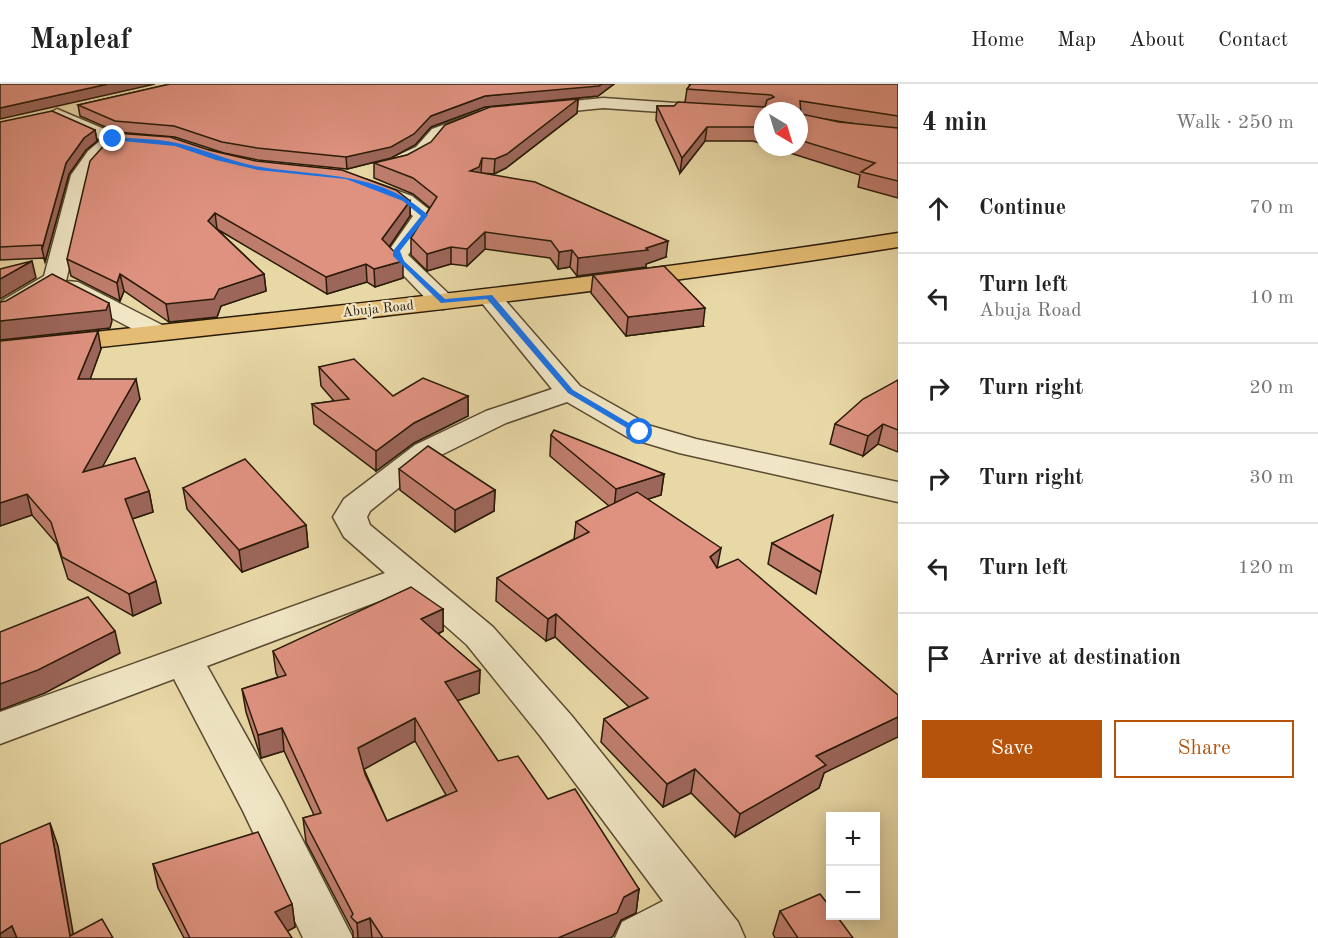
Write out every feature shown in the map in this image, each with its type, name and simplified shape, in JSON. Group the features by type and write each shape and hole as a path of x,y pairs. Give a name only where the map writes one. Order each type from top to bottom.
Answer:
{"main road":[{"name":"Abuja Road","path":"0,350 489,297 754,263 898,240"}],"street":[{"path":"603,103 619,96 629,87"},
{"path":"513,111 603,103 754,113"},
{"path":"89,107 51,116 113,139 176,144"},
{"path":"443,302 396,256 397,251 425,215 399,197 352,176 399,164 423,151 438,134 494,113"},
{"path":"0,312 55,280 81,175 95,155 113,139"},
{"path":"55,280 157,332"},
{"path":"489,297 570,392 640,432 690,447 898,492"},
{"path":"570,392 496,417 426,451 356,507 350,517 356,530 480,636 556,726 708,923 640,938"},
{"path":"0,728 410,576"},
{"path":"184,660 265,812 328,938"}],"building":[{"path":"0,84 108,84 0,108"},
{"path":"170,84 602,84 485,96 431,116 414,134 391,147 346,157 222,142 174,126 115,121 78,105"},
{"path":"691,84 898,84 898,116 800,101 766,102 774,97 771,95 687,89"},
{"path":"578,99 507,154 495,159 482,158 479,167 470,171 535,182 668,241 646,248 648,250 578,258 572,250 559,252 551,241 485,232 467,249 451,247 427,254 411,238 437,197 413,178 374,163 407,155 431,142 445,125 490,107"},
{"path":"678,102 754,106 754,127 707,127 682,158 657,106 674,106"},
{"path":"52,111 95,130 84,138 66,163 42,249 42,245 0,247 0,122"},
{"path":"808,115 839,122 898,128 898,181 861,172 875,163 808,143"},
{"path":"115,133 170,137 209,150 256,161 342,170 396,190 410,201 382,239 403,261 374,269 366,264 326,277 215,213 208,221 264,274 219,289 214,299 166,304 120,274 117,283 67,259 90,161"},
{"path":"32,261 0,279 0,269"},
{"path":"664,266 705,308 628,317 593,275"},
{"path":"52,274 109,303 106,310 0,321 0,302 6,301"},
{"path":"98,331 78,379 136,379 83,472 135,458 149,491 125,499 156,581 129,594 62,557 51,522 27,494 0,503 0,341"},
{"path":"354,359 393,396 423,378 468,396 414,423 376,451 312,404 349,399 319,367"},
{"path":"898,380 898,430 883,424 868,436 835,424 863,399"},
{"path":"554,430 664,474 616,489 551,435"},
{"path":"428,446 495,490 455,510 399,469"},
{"path":"245,459 306,525 239,550 183,488"},
{"path":"637,492 721,548 710,557 717,568 738,559 898,695 898,717 816,756 826,765 740,814 695,769 667,784 604,719 648,698 556,614 548,619 497,578 589,532 576,522"},
{"path":"833,515 821,572 772,543"},
{"path":"411,587 443,609 421,619 480,670 445,682 498,761 518,756 548,799 575,789 639,889 624,897 617,913 558,938 383,938 370,918 357,923 351,917 353,914 303,818 321,813 282,728 258,735 242,689 286,675 273,651","holes":["415,718 457,791 387,821 365,774 358,748"]},
{"path":"88,597 115,631 38,670 0,684 0,632"},
{"path":"50,823 70,936 102,919 113,938 17,938 12,926 0,934 0,844"},
{"path":"258,832 292,904 275,912 292,938 190,938 153,864"},
{"path":"820,894 826,902 826,920 840,920 853,938 798,938 780,911"}],"route":[{"path":"113,139 176,144 218,159 258,168 347,177 364,186 393,194 405,200 425,215 397,251 396,256 402,263 443,302 489,297 570,392 640,432"}]}
